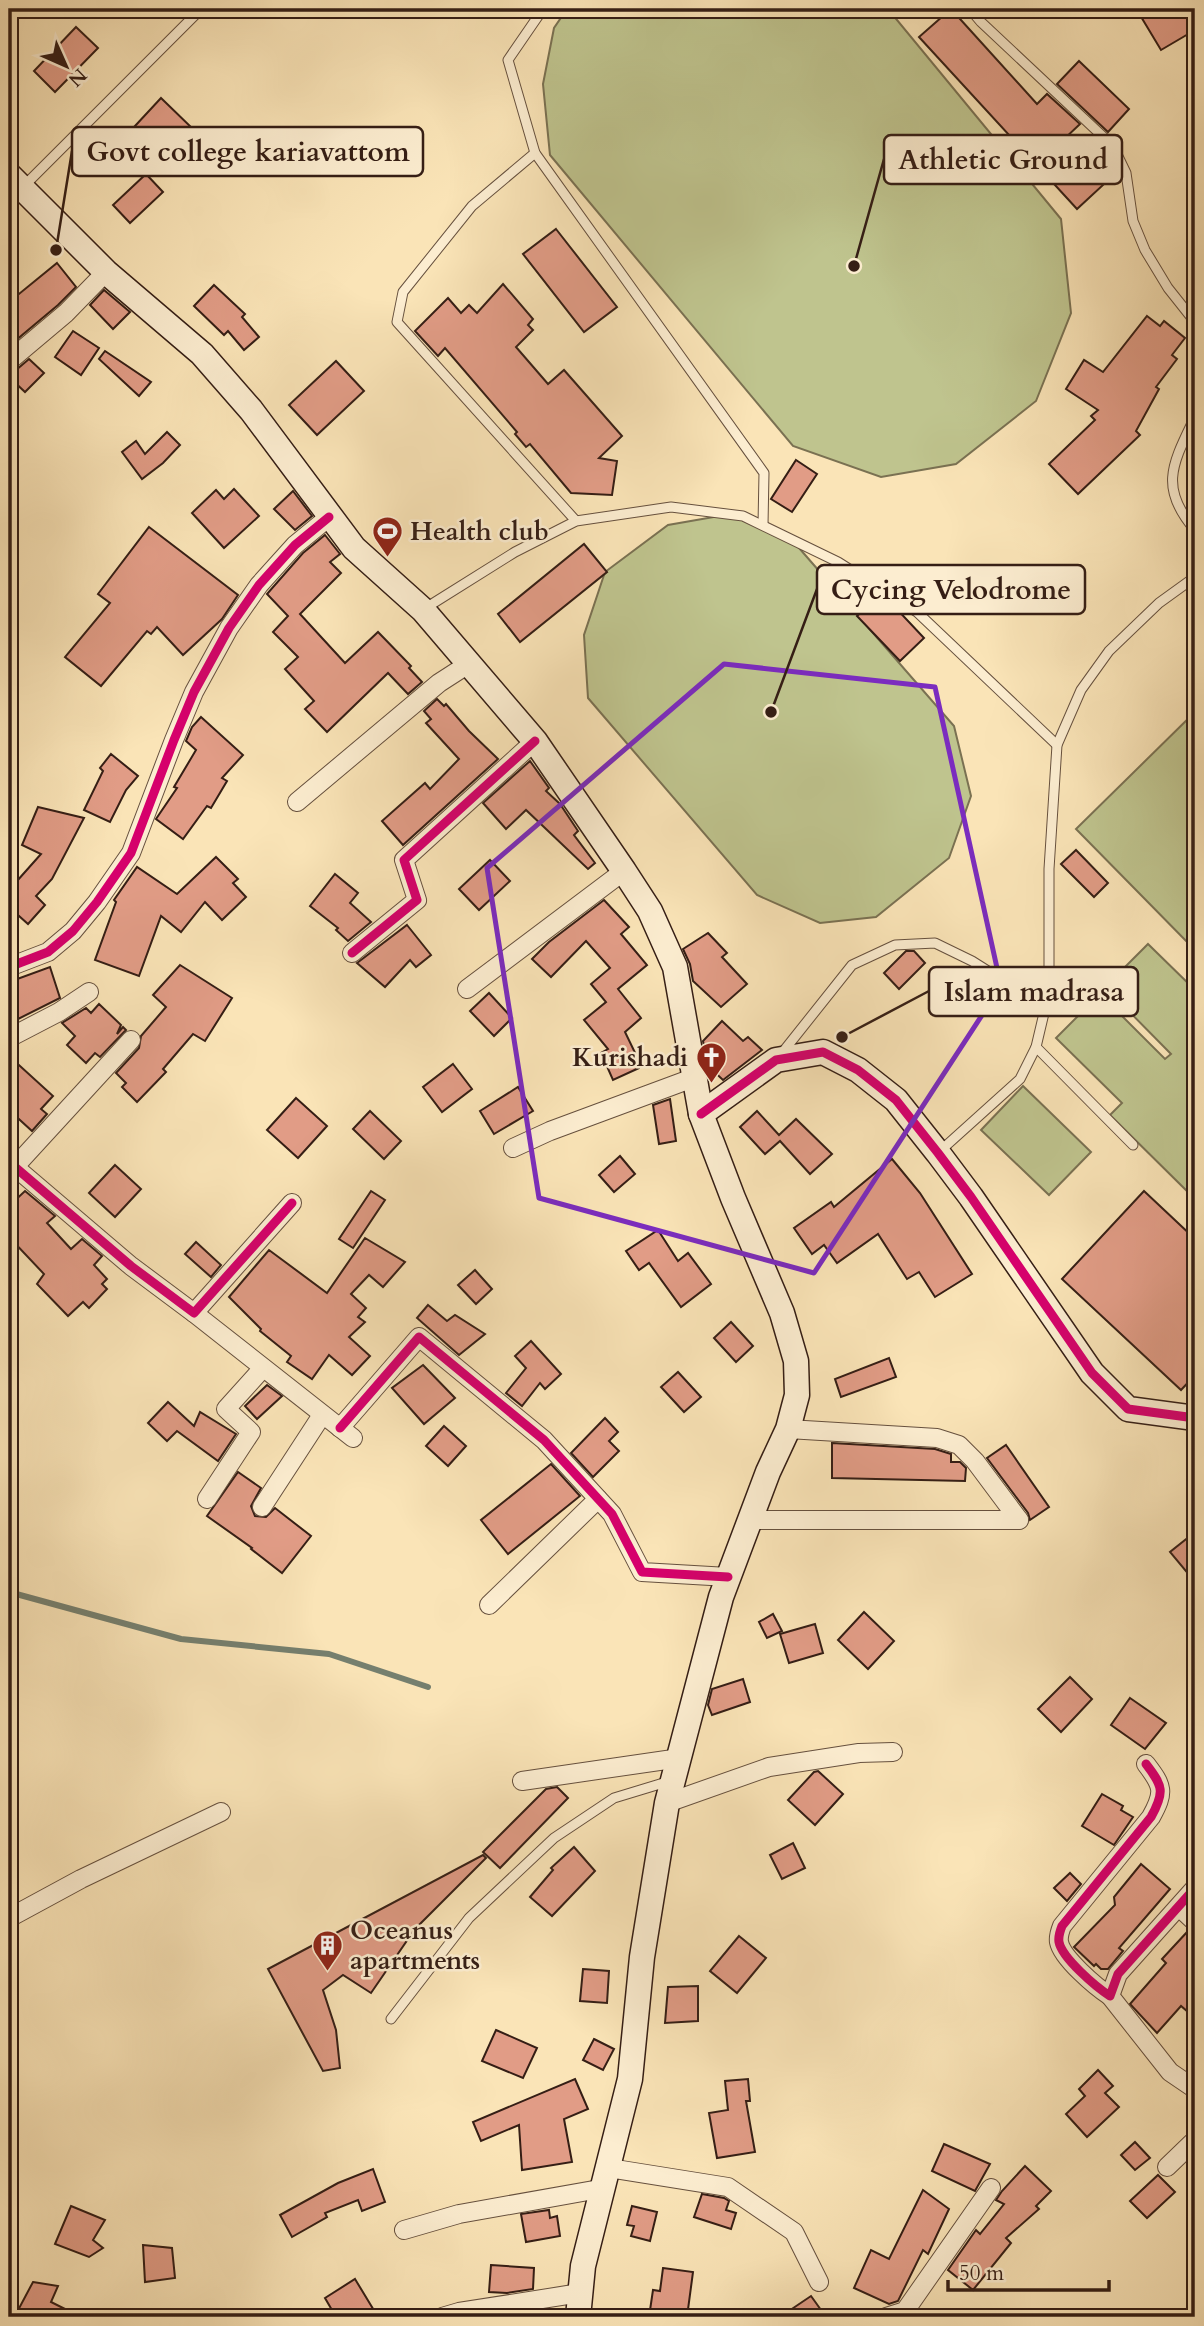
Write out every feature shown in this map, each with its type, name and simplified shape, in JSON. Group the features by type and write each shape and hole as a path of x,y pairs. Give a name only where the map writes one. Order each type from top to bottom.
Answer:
{"main road":[{"path":"15,182 106,272 202,354 251,410 354,548 422,610 535,741 624,871 650,911 675,967 701,1114 733,1198 782,1312 796,1361 797,1395 789,1429 728,1577 667,1803 642,1957 630,2079 583,2266 579,2305"},
{"path":"701,1114 776,1060 823,1052 858,1070 897,1100 939,1153 1092,1374 1128,1409 1195,1418"}],"street":[{"path":"9,361 66,313 106,272"},
{"path":"9,967 48,951 73,931 104,892 131,853 184,716 229,628 259,585 286,555 329,517"},
{"path":"297,802 439,683 470,663"},
{"path":"352,953 417,900 404,860 535,741"},
{"path":"467,989 624,871"},
{"path":"9,1038 59,1012 89,992"},
{"path":"131,1040 11,1168 131,1266 346,1433 419,1337 544,1440 612,1514 642,1572 728,1577"},
{"path":"513,1148 550,1131 693,1078"},
{"path":"194,1313 292,1203"},
{"path":"207,1499 251,1432 226,1409 263,1367"},
{"path":"262,1507 322,1415"},
{"path":"750,1520 1019,1520 975,1461 959,1446 937,1438 789,1429"},
{"path":"489,1605 598,1499"},
{"path":"667,1803 769,1767 859,1753 893,1752"},
{"path":"1146,1764 1161,1788 1160,1801 1151,1816 1062,1926 1059,1943 1063,1953 1092,1983 1110,1996 1170,2072 1195,2089"},
{"path":"522,1781 678,1769"},
{"path":"9,1918 81,1879 221,1812"},
{"path":"1110,1996 1118,1974 1195,1888"},
{"path":"1179,1907 1195,1922"},
{"path":"1167,2167 1195,2140"},
{"path":"404,2230 607,2178 728,2187 794,2232 819,2282"},
{"path":"886,2317 909,2314 991,2188"},
{"path":"442,2317 459,2312 579,2305"}],"lane":[{"path":"15,182 201,9"},
{"path":"543,9 508,60 535,153 764,473 763,525"},
{"path":"970,9 1064,103 1113,146 1126,173 1133,221 1144,250 1168,288 1195,322"},
{"path":"535,153 472,206 403,292 397,322 576,521"},
{"path":"1195,416 1171,472 1172,494 1182,514 1195,530"},
{"path":"422,610 515,552 576,521 671,507 743,516 838,562 917,612 1057,745"},
{"path":"939,1153 1020,1079 1036,1047 1049,992 1049,869 1057,745 1081,690 1109,651 1159,603 1195,577"},
{"path":"776,1060 852,965 895,946 935,943 972,961 1045,1007"},
{"path":"1036,1047 1133,1145"},
{"path":"391,2019 469,1918 554,1838 614,1798 678,1769"}],"highlighted area":[{"path":"724,664 935,687 1001,986 814,1273 539,1198 487,868"}],"green space":[{"path":"567,9 888,9 1061,219 1071,313 1036,401 956,464 881,477 793,446 550,155 543,84 554,28"},
{"path":"725,515 786,533 954,726 971,796 949,858 876,917 820,923 757,895 588,698 584,635 605,572 668,525"},
{"path":"1195,712 1195,950 1076,829"},
{"path":"1148,944 1195,990 1195,1199 1110,1115 1122,1103 1056,1038 1100,994 1165,1059 1171,1054 1105,987"},
{"path":"1023,1086 1091,1152 1049,1195 981,1130"}],"building":[{"path":"951,9 1037,104 1047,94 1080,124 1062,141 1103,185 1077,209 919,37"},
{"path":"1150,9 1195,9 1195,30 1161,50 1140,15"},
{"path":"76,27 98,48 55,92 34,71"},
{"path":"1079,61 1129,109 1108,132 1057,84"},
{"path":"161,98 193,129 168,156 135,126"},
{"path":"146,174 163,192 130,223 113,205"},
{"path":"556,229 617,307 584,332 523,254"},
{"path":"57,263 76,287 9,346 9,283 19,294"},
{"path":"503,284 533,319 528,325 533,330 516,347 548,384 564,370 622,436 599,458 617,461 612,495 571,493 530,444 526,447 515,434 517,432 445,348 438,356 415,331 448,298 461,313 469,305 477,313"},
{"path":"214,285 245,314 242,317 259,337 244,350 228,331 224,335 194,306"},
{"path":"104,290 130,312 113,329 90,305"},
{"path":"1147,316 1160,326 1164,321 1185,338 1172,355 1177,359 1156,387 1159,389 1136,431 1140,435 1078,494 1049,464 1095,420 1091,416 1098,410 1066,389 1084,360 1103,372"},
{"path":"73,331 99,348 81,375 55,357"},
{"path":"105,351 151,382 139,396 99,359"},
{"path":"29,359 44,373 25,392 9,377 9,372 16,370"},
{"path":"336,361 364,391 317,435 289,405"},
{"path":"167,432 180,445 142,479 122,452 136,441 145,454"},
{"path":"796,460 817,474 792,512 771,499"},
{"path":"234,489 259,516 224,548 192,513 216,490 224,499"},
{"path":"293,491 312,516 295,530 274,509"},
{"path":"149,527 238,595 222,619 183,655 157,627 151,634 147,631 101,686 65,657 110,603 98,594"},
{"path":"325,535 340,554 330,562 341,573 300,614 345,663 378,632 411,666 409,668 422,682 408,694 388,673 327,732 305,709 314,701 285,669 298,657 273,632 288,616 267,594 303,553"},
{"path":"584,544 607,572 520,642 498,614"},
{"path":"879,596 893,605 924,638 900,661 857,616"},
{"path":"437,699 444,706 446,704 498,759 403,845 382,821 425,783 430,789 459,759 426,723 431,719 424,711"},
{"path":"201,717 243,755 222,778 227,781 211,808 207,806 183,839 156,819 177,788 174,787 196,750 186,741 192,727"},
{"path":"111,754 138,776 126,790 110,822 84,810 103,771 100,768"},
{"path":"530,761 549,788 546,791 560,804 578,831 574,835 595,863 588,869 526,810 506,829 483,803"},
{"path":"38,807 84,818 52,879 36,896 45,905 28,924 9,907 9,890 41,854 22,845"},
{"path":"1076,850 1108,883 1094,897 1061,864"},
{"path":"216,857 238,879 233,883 246,897 222,920 205,902 181,932 161,916 139,976 95,960 116,902 114,900 137,867 177,894"},
{"path":"490,860 510,881 479,910 459,889"},
{"path":"335,874 358,893 350,903 371,922 348,941 336,930 338,928 310,906"},
{"path":"604,900 629,927 621,934 647,965 618,989 641,1018 625,1032 639,1061 639,1068 613,1080 601,1053 608,1049 584,1020 606,1002 591,984 610,968 586,941 551,977 532,959 549,942"},
{"path":"407,925 431,955 416,967 410,960 385,987 357,963"},
{"path":"708,933 727,953 722,957 747,984 721,1007 693,981 690,964 683,949"},
{"path":"906,951 914,951 925,963 899,989 884,973"},
{"path":"180,965 232,998 205,1041 193,1034 163,1069 166,1072 137,1102 122,1087 126,1083 116,1073 139,1048 141,1036 166,1007 153,995"},
{"path":"50,967 60,998 18,1019 9,991 9,982"},
{"path":"489,993 512,1018 494,1036 470,1011"},
{"path":"99,1004 121,1025 117,1034 123,1027 126,1030 100,1057 95,1053 86,1063 67,1045 75,1036 62,1023 86,1008 91,1013"},
{"path":"722,1021 743,1041 748,1037 762,1050 723,1080 708,1066 703,1041"},
{"path":"9,1056 53,1096 41,1109 47,1114 32,1131 9,1110"},
{"path":"453,1064 472,1089 442,1112 423,1087"},
{"path":"518,1087 533,1111 494,1134 480,1111"},
{"path":"296,1098 327,1126 298,1158 267,1130"},
{"path":"670,1099 676,1141 659,1144 653,1105"},
{"path":"370,1111 401,1141 384,1159 353,1129"},
{"path":"757,1111 779,1135 796,1119 832,1154 810,1174 780,1141 765,1154 740,1127"},
{"path":"620,1156 635,1174 614,1192 599,1175"},
{"path":"892,1159 920,1193 972,1274 935,1297 919,1272 907,1279 878,1234 837,1263 824,1245 812,1254 794,1228 831,1202 834,1207"},
{"path":"115,1165 141,1189 115,1217 89,1193"},
{"path":"25,1191 55,1216 47,1223 71,1249 82,1239 102,1256 94,1265 107,1279 102,1284 107,1289 89,1308 83,1302 68,1316 37,1284 44,1274 9,1237 9,1206"},
{"path":"371,1191 385,1200 353,1248 339,1239"},
{"path":"1144,1191 1195,1239 1195,1375 1181,1390 1062,1279"},
{"path":"658,1230 678,1261 688,1253 711,1284 681,1307 649,1263 639,1270 626,1251"},
{"path":"365,1238 405,1262 383,1287 369,1275 351,1294 366,1308 358,1317 365,1322 349,1337 370,1356 352,1375 329,1355 312,1379 287,1362 291,1356 260,1331 229,1297 269,1250 327,1293"},
{"path":"196,1242 221,1265 211,1277 185,1254"},
{"path":"475,1270 492,1289 476,1304 458,1285"},
{"path":"428,1305 447,1321 455,1315 485,1334 459,1355 417,1318"},
{"path":"731,1322 753,1346 736,1362 714,1338"},
{"path":"531,1341 561,1374 545,1389 540,1383 522,1406 506,1393 526,1368 515,1356"},
{"path":"889,1358 896,1377 841,1397 835,1379"},
{"path":"423,1365 455,1398 424,1424 392,1388"},
{"path":"678,1372 701,1397 684,1412 661,1387"},
{"path":"267,1385 282,1396 257,1419 245,1406"},
{"path":"168,1402 194,1426 200,1412 236,1434 218,1461 177,1431 167,1441 148,1423"},
{"path":"605,1418 618,1432 609,1441 619,1451 593,1477 571,1453"},
{"path":"444,1426 466,1446 448,1466 426,1446"},
{"path":"832,1443 935,1449 951,1454 951,1462 960,1462 966,1468 965,1481 832,1478"},
{"path":"1006,1445 1049,1507 1030,1520 1028,1513 987,1458"},
{"path":"551,1464 580,1496 508,1554 481,1520"},
{"path":"238,1472 261,1488 251,1506 255,1516 266,1517 275,1508 311,1536 282,1573 207,1516"},
{"path":"1195,1532 1195,1582 1170,1552"},
{"path":"864,1612 894,1641 868,1669 838,1640"},
{"path":"773,1614 782,1631 767,1638 759,1622"},
{"path":"815,1624 823,1653 789,1663 780,1634"},
{"path":"1070,1677 1092,1699 1061,1732 1038,1709"},
{"path":"743,1679 750,1702 712,1715 708,1705 712,1689"},
{"path":"1130,1698 1166,1723 1145,1749 1111,1725"},
{"path":"818,1771 843,1794 815,1825 788,1800"},
{"path":"557,1787 568,1798 500,1868 483,1852 546,1789"},
{"path":"1102,1794 1123,1806 1121,1810 1133,1817 1114,1845 1082,1826"},
{"path":"793,1843 805,1868 782,1879 770,1855"},
{"path":"574,1847 595,1871 552,1916 530,1897 553,1870 551,1868"},
{"name":"Oceanus apartments","path":"483,1855 486,1858 415,1929 371,1993 343,1975 323,1990 336,2030 340,2068 323,2071 268,1969"},
{"path":"1141,1864 1170,1889 1119,1948 1123,1951 1108,1969 1101,1969 1074,1947 1115,1905 1114,1897"},
{"path":"1070,1873 1081,1884 1067,1901 1054,1888"},
{"path":"1188,1931 1195,1933 1195,2018 1181,2006 1157,2033 1130,2004 1166,1963 1162,1959"},
{"path":"739,1936 766,1958 737,1993 710,1971"},
{"path":"583,1969 609,1971 607,2003 580,2001"},
{"path":"698,1986 698,2021 665,2023 668,1987"},
{"path":"496,2030 537,2048 523,2078 482,2061"},
{"path":"594,2039 614,2049 603,2070 583,2060"},
{"path":"1098,2070 1113,2086 1105,2093 1119,2107 1087,2137 1066,2114 1085,2096 1079,2089"},
{"path":"575,2079 588,2109 564,2119 572,2162 522,2170 519,2125 481,2141 473,2122"},
{"path":"748,2079 750,2101 746,2101 755,2152 717,2158 709,2113 728,2110 725,2081"},
{"path":"1135,2142 1150,2158 1135,2170 1121,2155"},
{"path":"944,2144 990,2164 975,2191 932,2171"},
{"path":"1025,2166 1051,2191 1036,2206 1039,2209 1006,2238 1011,2243 973,2290 948,2270 976,2230 980,2234 1004,2204 996,2200"},
{"path":"373,2169 385,2202 362,2211 358,2200 325,2213 327,2217 292,2237 280,2215 338,2183"},
{"path":"1158,2175 1175,2192 1147,2218 1130,2201"},
{"path":"923,2190 949,2209 928,2254 923,2250 898,2301 889,2304 854,2288 871,2250 889,2259"},
{"path":"702,2194 729,2201 726,2210 736,2213 731,2229 694,2217"},
{"path":"71,2206 105,2220 93,2240 103,2248 89,2257 55,2244"},
{"path":"632,2206 657,2212 650,2241 631,2236 634,2226 627,2225"},
{"path":"549,2210 550,2218 557,2216 560,2236 526,2242 521,2214"},
{"path":"143,2245 172,2248 175,2278 145,2282"},
{"path":"491,2265 534,2268 533,2289 507,2293 489,2292"},
{"path":"663,2268 693,2272 687,2317 649,2317 653,2290 660,2291"},
{"path":"355,2279 378,2317 336,2317 325,2298"},
{"path":"33,2282 58,2286 51,2302 81,2317 29,2317 16,2314"},
{"path":"811,2296 826,2317 780,2317"}],"waterway":[{"path":"9,1592 181,1639 329,1654 428,1687"}],"cycle path":[{"path":"9,967 48,952 73,931 97,902 131,853 194,692 229,628 259,585 295,545 329,517"},
{"path":"352,953 417,900 404,860 535,741"},
{"path":"701,1114 776,1060 823,1052 858,1070 896,1100 938,1153 1092,1373 1128,1409 1195,1418"},
{"path":"9,1162 131,1266 194,1313 292,1203"},
{"path":"340,1428 419,1337 544,1440 612,1514 642,1572 728,1577"},
{"path":"1146,1764 1159,1784 1160,1795 1156,1808 1062,1926 1059,1938 1061,1949 1080,1972 1110,1996 1118,1974 1195,1888"}],"place":[{"name":"Govt college kariavattom","path":"56,250"},
{"name":"Athletic Ground","path":"854,266"},
{"name":"Health club","path":"387,558"},
{"name":"Cycing Velodrome","path":"771,712"},
{"name":"Islam madrasa","path":"842,1037"},
{"name":"Kurishadi","path":"711,1084"},
{"name":"Oceanus apartments","path":"327,1972"}]}
